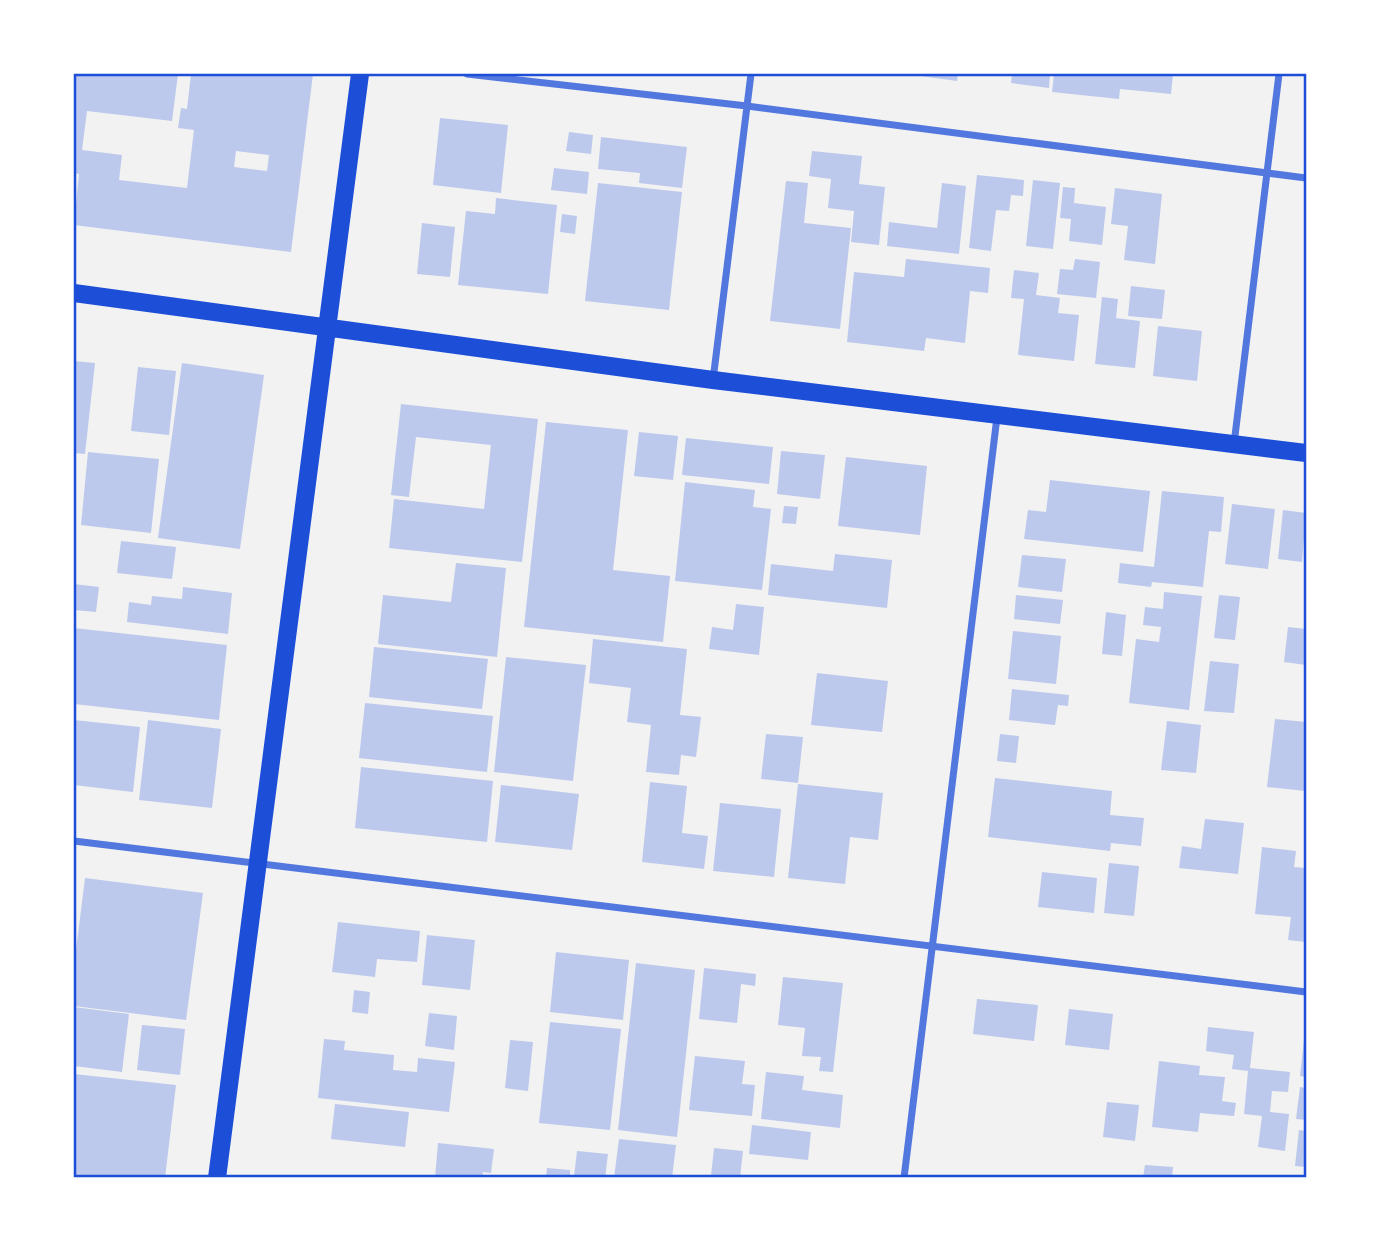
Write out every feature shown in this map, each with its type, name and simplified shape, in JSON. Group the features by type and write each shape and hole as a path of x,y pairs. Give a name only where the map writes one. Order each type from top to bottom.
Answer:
{"main road":[{"path":"217,1178 260,864 360,74"},
{"path":"74,293 713,380 1307,453"}],"street":[{"path":"467,74 747,106 1307,178"},
{"path":"713,380 751,74"},
{"path":"1234,444 1279,74"},
{"path":"904,1178 997,416"},
{"path":"74,841 1307,992"}],"building":[{"path":"74,74 178,74 172,121 87,111 82,150 122,155 119,180 187,188 194,130 178,128 181,108 187,109 191,74 313,74 291,252 74,225 79,174 74,173","holes":["236,151 269,155 267,171 234,167"]},
{"path":"906,74 958,74 957,81"},
{"path":"1012,74 1050,74 1049,88 1011,83"},
{"path":"1054,74 1173,74 1171,94 1120,89 1119,99 1052,92"},
{"path":"440,118 508,125 501,193 433,185"},
{"path":"569,132 593,135 591,154 566,151"},
{"path":"601,137 687,147 682,188 639,183 640,173 598,169"},
{"path":"812,151 862,156 859,184 885,187 879,245 851,242 854,211 828,208 831,179 809,176"},
{"path":"554,168 589,172 587,194 551,190"},
{"path":"977,175 1024,180 1023,196 1011,195 1009,211 996,210 991,251 969,248"},
{"path":"1033,180 1060,183 1053,249 1026,246"},
{"path":"786,181 808,183 804,223 851,228 840,329 770,321"},
{"path":"598,183 682,192 669,310 585,301"},
{"path":"942,183 966,186 959,254 887,246 889,222 937,228"},
{"path":"1063,187 1075,188 1074,203 1106,207 1102,245 1069,241 1071,219 1060,218"},
{"path":"1115,188 1162,194 1155,264 1124,260 1128,226 1111,224"},
{"path":"496,198 557,205 548,294 458,285 466,211 495,214"},
{"path":"562,214 577,216 575,234 560,232"},
{"path":"422,223 455,227 450,277 417,274"},
{"path":"906,259 990,268 988,293 970,291 965,343 926,338 924,351 847,342 854,272 904,277"},
{"path":"1075,259 1100,262 1096,298 1057,294 1060,269 1073,270"},
{"path":"1014,270 1039,273 1036,295 1060,298 1058,313 1079,315 1074,361 1018,355 1024,299 1011,298"},
{"path":"1131,286 1165,290 1162,319 1128,316"},
{"path":"1102,297 1118,299 1116,318 1140,321 1135,368 1095,364"},
{"path":"1158,326 1202,331 1197,381 1153,376"},
{"path":"74,361 95,363 85,454 74,453"},
{"path":"182,363 264,375 240,549 158,538"},
{"path":"138,367 176,371 169,435 131,431"},
{"path":"401,404 538,419 522,562 389,548 394,499 484,509 491,445 416,437 409,497 391,495"},
{"path":"546,422 628,430 613,570 670,576 663,642 524,627"},
{"path":"639,432 678,436 673,480 634,476"},
{"path":"686,438 773,447 769,484 682,475"},
{"path":"781,451 825,455 820,499 777,494"},
{"path":"88,452 159,459 151,533 81,525"},
{"path":"846,457 927,466 920,535 838,526"},
{"path":"1050,480 1150,491 1143,552 1024,539 1028,510 1046,512"},
{"path":"685,482 755,490 753,507 771,509 762,590 675,581"},
{"path":"1162,491 1224,497 1221,532 1209,531 1203,587 1152,582 1151,587 1118,583 1120,563 1154,567"},
{"path":"1232,504 1275,509 1268,569 1225,564"},
{"path":"784,506 798,507 796,524 782,523"},
{"path":"1283,510 1306,513 1302,562 1278,559"},
{"path":"121,541 176,547 172,579 117,573"},
{"path":"835,554 892,560 887,608 768,595 771,564 833,571"},
{"path":"1022,555 1066,559 1062,592 1018,587"},
{"path":"456,563 506,568 497,657 378,644 383,595 451,602"},
{"path":"74,584 99,587 96,612 74,610"},
{"path":"183,587 232,593 228,634 127,622 129,602 151,605 152,596 182,599"},
{"path":"1164,592 1202,596 1189,710 1129,703 1136,639 1159,642 1161,627 1143,625 1145,607 1163,609"},
{"path":"1016,595 1063,600 1060,624 1014,619"},
{"path":"1219,595 1240,597 1235,640 1214,638"},
{"path":"736,604 764,607 759,655 709,649 712,627 733,630"},
{"path":"1106,612 1126,615 1122,656 1102,654"},
{"path":"1288,627 1306,629 1306,665 1284,662"},
{"path":"74,628 227,645 219,720 74,704"},
{"path":"1013,631 1061,636 1056,684 1008,679"},
{"path":"593,639 687,649 680,715 701,717 696,757 681,755 679,775 646,772 651,725 627,722 631,688 589,683"},
{"path":"374,647 488,659 482,709 369,697"},
{"path":"506,657 586,665 573,781 494,772"},
{"path":"1210,661 1239,664 1234,713 1204,711"},
{"path":"817,673 888,681 882,732 811,725"},
{"path":"1012,689 1069,695 1068,706 1058,705 1055,725 1009,720"},
{"path":"365,703 493,716 487,772 359,758"},
{"path":"1275,719 1306,722 1306,791 1267,787"},
{"path":"74,720 140,727 133,792 74,785"},
{"path":"148,720 221,729 212,808 139,800"},
{"path":"1167,721 1201,725 1196,773 1161,770"},
{"path":"766,734 803,737 798,783 761,779"},
{"path":"1000,734 1019,736 1016,763 997,761"},
{"path":"361,767 493,781 487,842 355,828"},
{"path":"995,778 1112,791 1110,815 1144,818 1141,846 1111,843 1110,851 988,837"},
{"path":"650,782 687,786 682,833 708,836 704,869 642,862"},
{"path":"798,784 883,793 878,840 850,837 845,884 788,878"},
{"path":"501,785 579,794 572,850 495,842"},
{"path":"720,803 781,809 774,877 713,871"},
{"path":"1205,819 1244,823 1238,874 1179,868 1182,846 1201,849"},
{"path":"1262,847 1296,851 1294,867 1306,868 1306,942 1288,940 1291,917 1255,914"},
{"path":"1109,863 1139,866 1134,916 1104,913"},
{"path":"1042,872 1097,878 1094,913 1038,907"},
{"path":"85,878 203,893 186,1020 74,1006 74,966"},
{"path":"338,922 420,931 417,962 377,959 375,977 332,972"},
{"path":"427,935 475,940 470,990 422,985"},
{"path":"556,952 629,960 623,1020 550,1012"},
{"path":"636,963 695,970 677,1137 618,1130"},
{"path":"704,968 756,974 755,986 741,984 737,1023 699,1019"},
{"path":"783,977 843,983 833,1072 819,1071 821,1057 802,1056 805,1028 778,1025"},
{"path":"354,990 370,992 368,1014 352,1012"},
{"path":"977,999 1038,1005 1034,1041 973,1034"},
{"path":"74,1007 129,1014 122,1072 74,1066"},
{"path":"1069,1009 1113,1014 1109,1050 1065,1045"},
{"path":"429,1013 457,1016 454,1050 425,1046"},
{"path":"550,1022 621,1029 610,1130 539,1123"},
{"path":"142,1025 185,1029 180,1075 137,1070"},
{"path":"1208,1027 1254,1032 1250,1068 1290,1072 1288,1092 1272,1091 1270,1112 1289,1114 1285,1151 1258,1147 1262,1116 1244,1114 1248,1071 1232,1069 1234,1055 1206,1051"},
{"path":"324,1039 345,1041 344,1050 394,1055 393,1070 417,1072 418,1058 455,1062 449,1112 318,1098"},
{"path":"1306,1039 1306,1077 1300,1076"},
{"path":"510,1040 533,1042 528,1091 505,1088"},
{"path":"695,1056 745,1061 742,1084 755,1085 752,1116 689,1110"},
{"path":"1159,1061 1200,1066 1199,1075 1225,1077 1222,1101 1236,1103 1234,1116 1200,1113 1198,1132 1152,1127"},
{"path":"766,1072 804,1076 802,1090 843,1095 840,1128 761,1119"},
{"path":"74,1074 176,1085 165,1178 74,1177"},
{"path":"1300,1087 1306,1088 1306,1120 1296,1119"},
{"path":"1107,1102 1139,1105 1135,1141 1103,1137"},
{"path":"335,1104 409,1112 405,1147 331,1139"},
{"path":"752,1125 811,1132 808,1160 749,1154"},
{"path":"1299,1130 1306,1131 1306,1167 1295,1166"},
{"path":"619,1139 676,1145 672,1178 614,1178"},
{"path":"438,1143 494,1149 491,1173 483,1172 482,1178 435,1178"},
{"path":"714,1148 743,1151 740,1178 711,1176"},
{"path":"577,1151 608,1154 605,1178 574,1177"},
{"path":"1145,1165 1173,1167 1172,1178 1143,1178"},
{"path":"547,1168 570,1170 570,1178 546,1178"}]}
